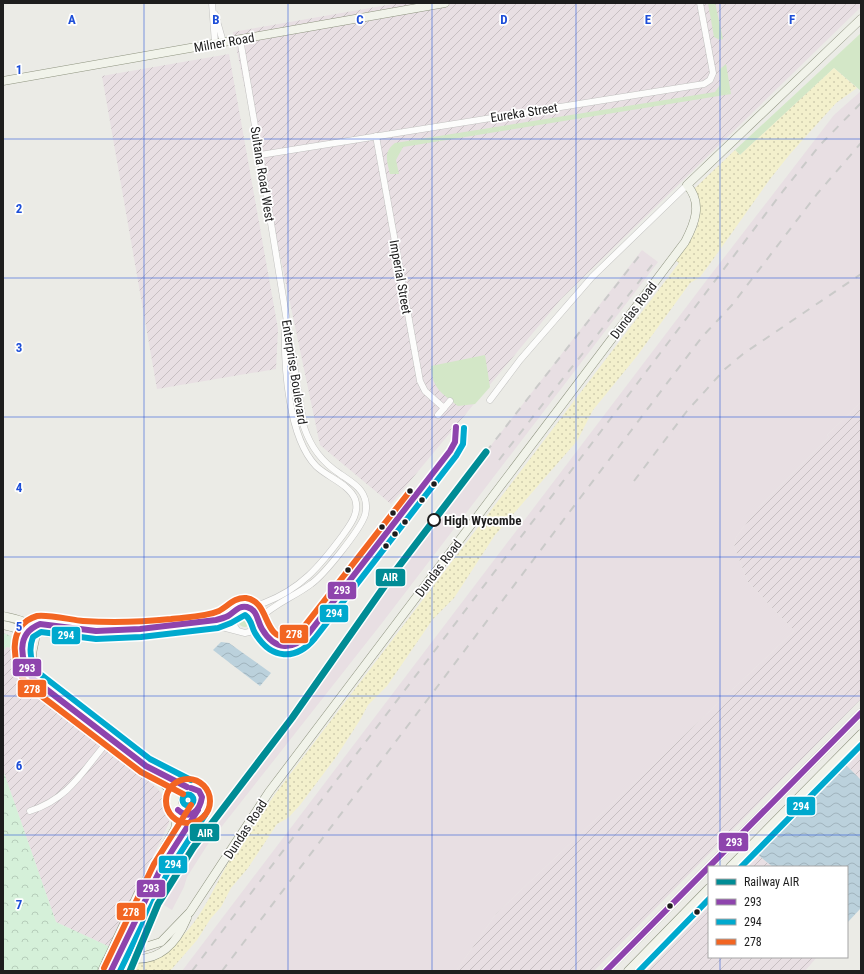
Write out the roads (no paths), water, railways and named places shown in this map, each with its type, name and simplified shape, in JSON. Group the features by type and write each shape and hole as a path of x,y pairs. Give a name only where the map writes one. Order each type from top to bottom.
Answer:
{"main road":[{"name":"Milner Road","path":"3,81 445,3"},
{"path":"687,185 861,19"},
{"name":"Dundas Road","path":"109,970 146,959 162,952 183,928 190,912 269,792 685,242 694,225 697,212 692,191 687,185"},
{"path":"3,616 22,620 31,630 34,646 33,663 49,690"},
{"path":"3,625 14,628 22,633 24,643 22,659 33,679 146,766 170,790 178,810 186,814 190,814 198,810"},
{"path":"710,866 861,713"},
{"path":"731,866 861,734"},
{"path":"146,766 200,792 202,802 198,810 173,841"},
{"path":"173,841 177,824 175,804 176,794 179,790 187,787"},
{"name":"Dundas Road","path":"102,971 128,932 173,841"},
{"name":"Dundas Road","path":"109,970 138,894 173,841"},
{"path":"606,971 708,868"},
{"path":"628,971 708,889"},
{"name":"Dundas Road","path":"117,949 138,947 145,948 161,942 190,912"},
{"path":"128,932 130,942 138,947"},
{"name":"Dundas Road","path":"117,949 126,959 146,959"}],"street":[{"name":"Eureka Street","path":"260,155 704,84 710,80 712,73 700,3"},
{"path":"212,6 219,43"},
{"name":"Sultana Road West","path":"240,39 285,309"},
{"name":"Imperial Street","path":"376,136 420,381 425,391 444,408"},
{"path":"490,400 520,360 592,277 687,185"},
{"name":"Enterprise Boulevard","path":"22,620 40,624 96,631 216,620 240,607 258,605 273,599 309,576 322,563 350,525 356,508 352,494 316,466 298,437 284,354 285,309"},
{"name":"Enterprise Boulevard","path":"14,628 31,630 45,634 75,637 117,637 222,627 245,633 252,630 258,620 266,612 305,588 318,578 359,526 366,510 365,498 359,489 324,462 307,437 302,422 285,309"},
{"path":"438,415 450,401"},
{"path":"247,606 256,612 258,620"},
{"path":"234,611 232,622 238,631"},
{"path":"24,643 31,630 40,624"},
{"path":"34,646 38,638 45,634"},
{"path":"30,811 52,803 64,794 110,739"}],"water":[{"path":"221,642 229,643 271,673 260,686 213,650"},
{"path":"844,763 861,780 861,908 848,922 848,866 772,866 758,855"}],"railway":[{"path":"192,971 783,191 820,145 861,103"},
{"path":"222,971 702,337 732,305 817,194 861,143"},
{"path":"486,452 643,251"},
{"path":"499,460 656,260"},
{"path":"634,481 687,411 725,369 743,354 861,274"}],"rail line":[{"name":"AIR","path":"130,971 158,904 193,848 292,718 393,574 486,452"}],"place":[{"name":"High Wycombe","path":"434,520"}]}
